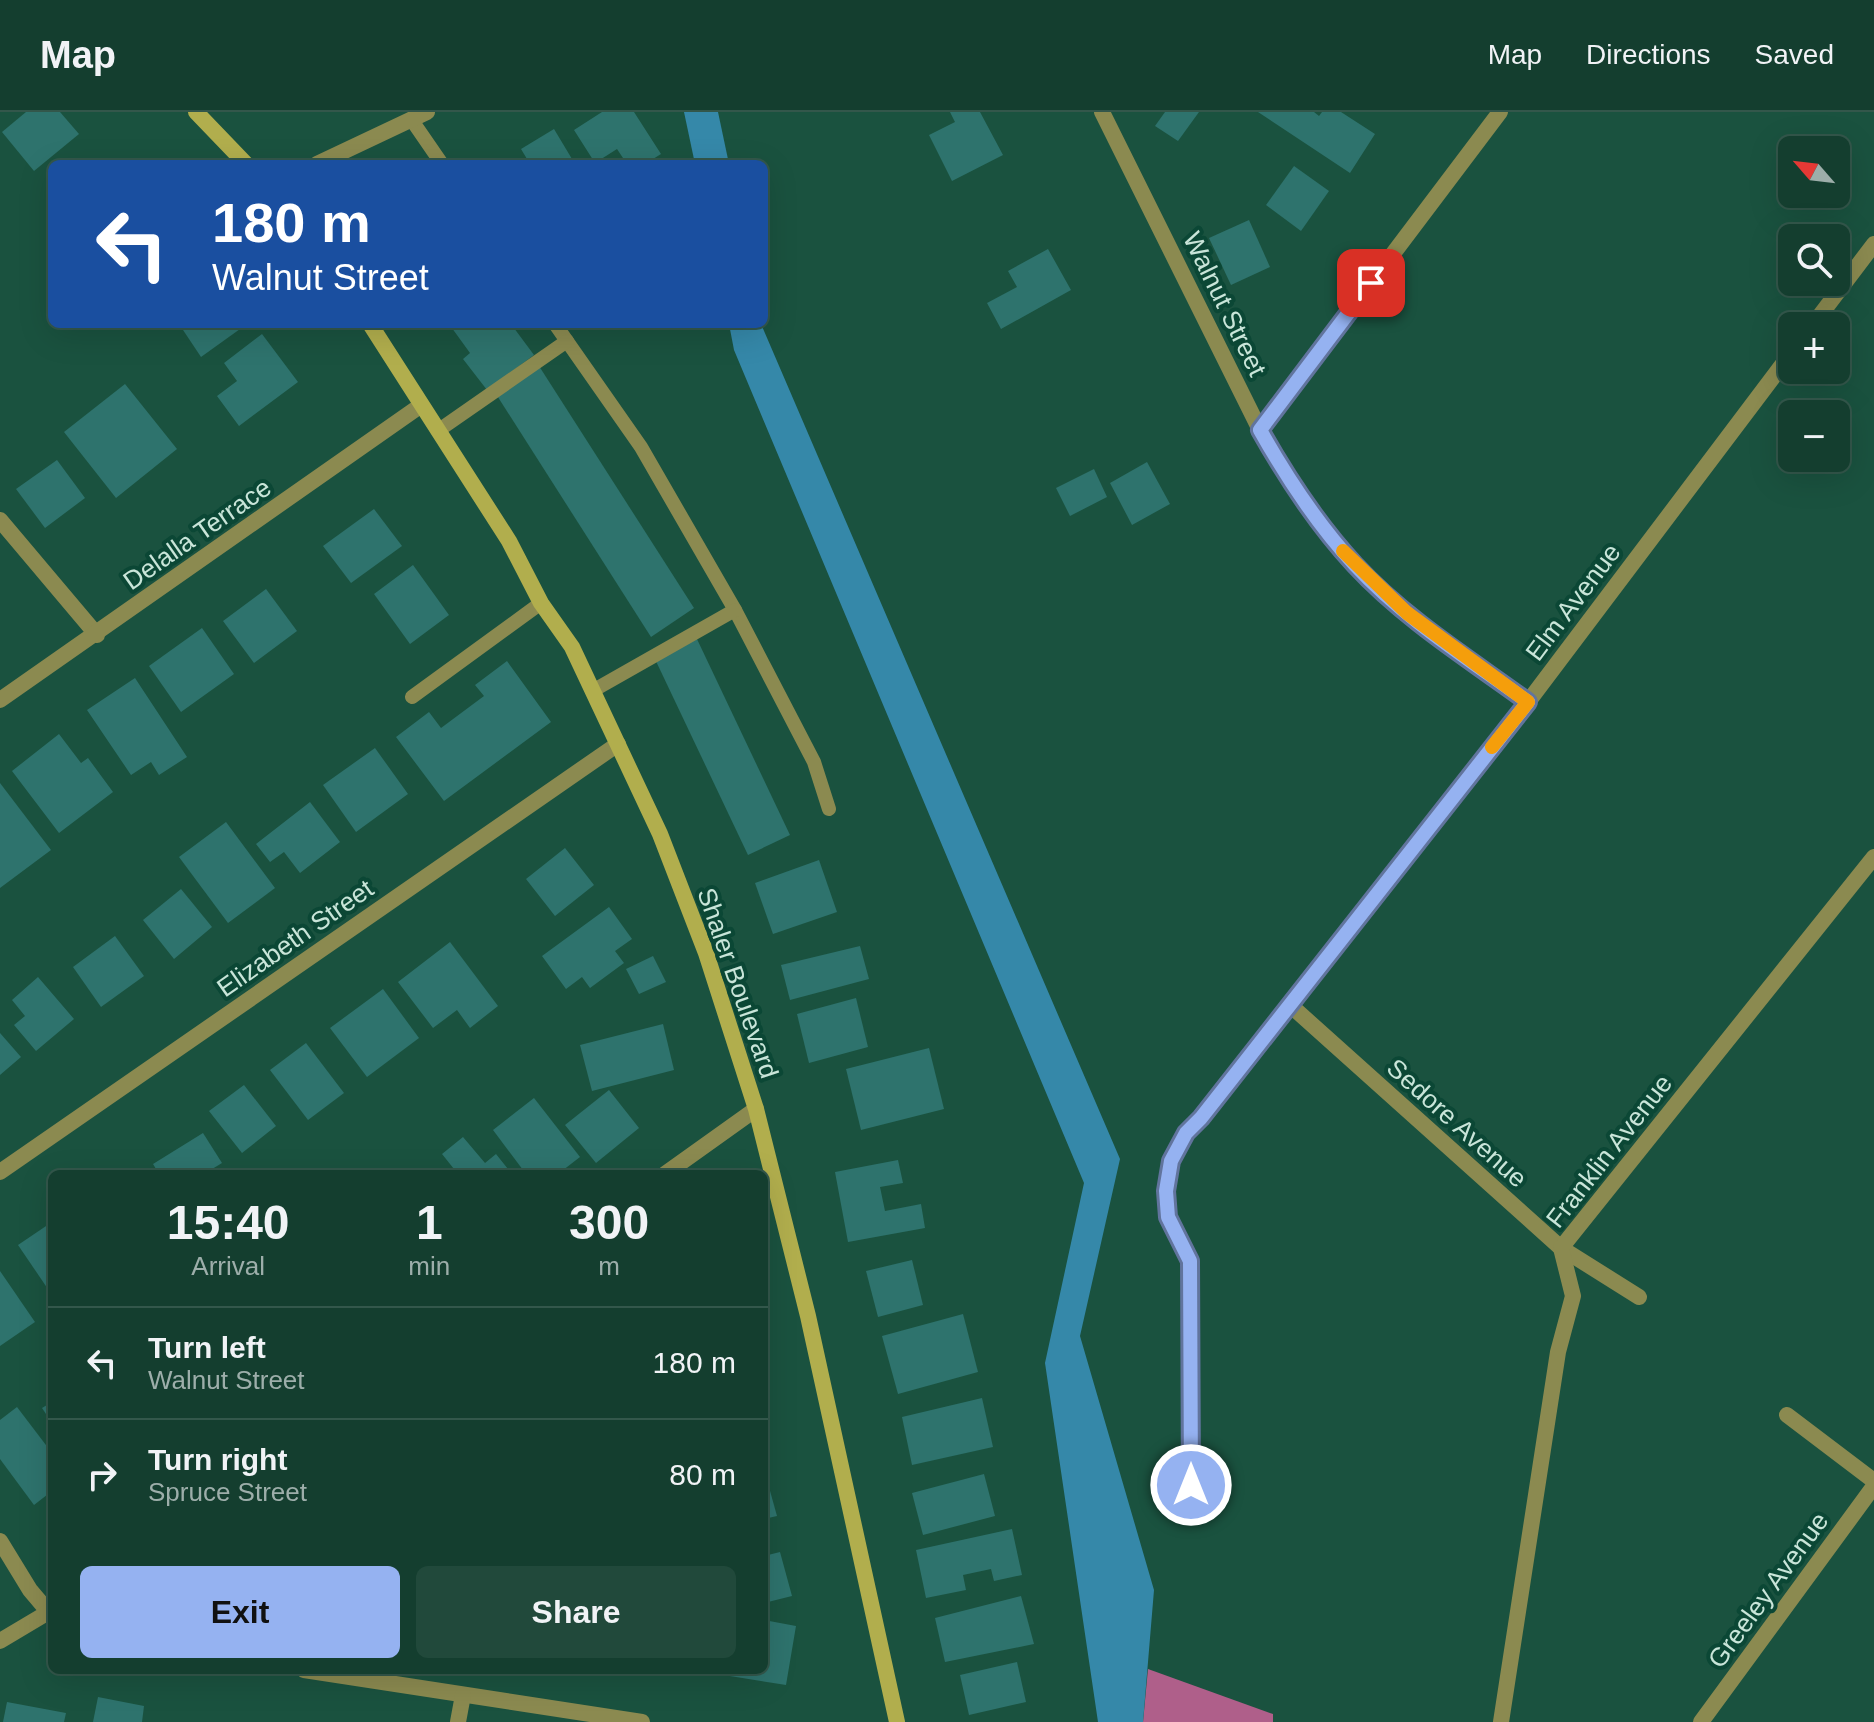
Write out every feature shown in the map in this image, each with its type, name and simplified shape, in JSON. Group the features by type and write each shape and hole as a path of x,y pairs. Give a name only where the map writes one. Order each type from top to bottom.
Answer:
{"street":[{"path":"196,112 242,160"},
{"path":"325,160 427,112"},
{"name":"Walnut Street","path":"1102,112 1260,430 1313,515 1357,567 1407,613 1528,702"},
{"path":"1260,430 1500,112"},
{"path":"1823,312 1874,244"},
{"name":"Shaler Boulevard","path":"372,328 509,541 541,603 572,647 660,834 706,953 756,1109 808,1316 897,1722"},
{"name":"Elm Avenue","path":"1192,1516 1190,1261 1168,1217 1166,1191 1171,1161 1186,1133 1201,1118 1528,702 1778,371"},
{"name":"Delalla Terrace","path":"0,700 420,406"},
{"path":"0,520 97,635"},
{"name":"Elizabeth Street","path":"0,1172 618,744"},
{"name":"Franklin Avenue","path":"1501,1722 1558,1352 1573,1296 1561,1248 1874,857"},
{"name":"Sedore Avenue","path":"1289,1004 1561,1248 1639,1297"},
{"path":"671,1170 756,1109"},
{"path":"1787,1415 1874,1484"},
{"name":"Greeley Avenue","path":"1701,1722 1874,1484"},
{"path":"0,1541 30,1590 48,1610"},
{"path":"0,1641 48,1615"},
{"path":"329,1674 642,1722"},
{"path":"458,1722 463,1695"}],"lane":[{"path":"411,119 439,160"},
{"path":"558,328 641,447 735,610 814,762 829,809"},
{"path":"439,430 567,341"},
{"path":"412,697 541,603"},
{"path":"594,690 735,610"}],"shaded area":[{"path":"1148,1669 1273,1714 1273,1722 1143,1722"}],"water":[{"path":"684,112 718,112 728,160 694,160"},
{"path":"730,328 763,328 1120,1159 1080,1336 1154,1590 1143,1722 1098,1722 1045,1363 1084,1183 734,350"}],"building":[{"path":"26,112 60,112 79,134 34,171 2,132"},
{"path":"602,112 634,112 661,154 651,160 624,160 617,149 600,160 593,160 574,130"},
{"path":"950,112 980,112 1003,155 952,181 929,135 955,122"},
{"path":"1165,112 1199,112 1178,141 1155,126"},
{"path":"1258,112 1314,112 1319,116 1322,112 1341,112 1375,134 1350,173"},
{"path":"554,129 573,160 528,160 521,149"},
{"path":"1294,166 1329,191 1301,231 1266,205"},
{"path":"1249,220 1270,267 1231,285 1209,238"},
{"path":"1048,249 1071,290 1001,329 987,303 1017,287 1008,271"},
{"path":"182,328 241,328 201,357"},
{"path":"452,328 514,328 534,355 487,390 463,359 470,353"},
{"path":"262,334 298,382 239,426 217,396 237,381 224,363"},
{"path":"539,366 694,608 651,637 496,394"},
{"path":"125,384 177,449 116,498 64,432"},
{"path":"57,460 85,498 45,528 16,489"},
{"path":"1147,462 1170,504 1132,525 1110,483"},
{"path":"1094,469 1107,497 1070,516 1056,488"},
{"path":"374,509 402,546 351,583 323,546"},
{"path":"413,565 449,615 410,644 374,594"},
{"path":"266,589 297,631 254,663 223,621"},
{"path":"202,628 234,674 181,712 149,666"},
{"path":"696,637 790,835 748,855 654,657"},
{"path":"507,661 551,722 444,801 396,737 429,712 441,728 484,696 475,685"},
{"path":"135,678 187,757 159,775 151,762 131,775 87,710"},
{"path":"59,734 81,763 88,758 113,792 59,833 12,771"},
{"path":"375,748 408,794 356,832 323,785"},
{"path":"0,783 51,850 0,888"},
{"path":"310,802 340,842 300,873 284,852 270,862 256,844"},
{"path":"226,822 275,888 228,923 179,857"},
{"path":"565,848 594,885 555,916 526,879"},
{"path":"819,860 837,912 773,934 755,883"},
{"path":"181,889 212,927 174,959 143,920"},
{"path":"609,907 632,939 615,951 624,963 590,988 582,977 566,989 542,956"},
{"path":"115,936 144,976 101,1007 73,967"},
{"path":"450,942 498,1006 470,1028 457,1010 433,1028 398,982"},
{"path":"860,946 869,979 790,1000 781,965"},
{"path":"653,956 666,982 639,994 626,969"},
{"path":"38,977 74,1019 36,1051 14,1025 25,1016 12,1000"},
{"path":"383,989 419,1038 367,1077 330,1028"},
{"path":"856,998 868,1047 809,1063 797,1014"},
{"path":"663,1024 674,1070 592,1091 580,1045"},
{"path":"0,1033 21,1057 0,1075"},
{"path":"306,1043 344,1093 308,1120 270,1070"},
{"path":"929,1048 944,1109 861,1130 846,1069"},
{"path":"244,1085 276,1126 242,1153 209,1111"},
{"path":"609,1090 639,1128 596,1163 565,1125"},
{"path":"534,1098 580,1157 563,1170 523,1170 493,1130"},
{"path":"203,1133 222,1163 211,1170 157,1170 153,1164"},
{"path":"463,1137 485,1163 496,1154 509,1170 455,1170 442,1154"},
{"path":"898,1160 903,1183 880,1187 885,1211 921,1204 925,1228 848,1242 835,1172"},
{"path":"48,1225 48,1289 18,1245"},
{"path":"912,1260 923,1305 878,1317 866,1271"},
{"path":"0,1271 35,1322 0,1346"},
{"path":"963,1314 978,1372 898,1394 882,1336"},
{"path":"982,1398 993,1447 912,1465 902,1417"},
{"path":"17,1407 48,1448 48,1494 34,1505 0,1459 0,1420"},
{"path":"984,1474 995,1516 923,1535 912,1493"},
{"path":"768,1484 777,1516 768,1518"},
{"path":"1012,1529 1022,1575 994,1581 991,1569 963,1575 966,1590 926,1598 916,1550"},
{"path":"780,1552 792,1596 768,1602 768,1555"},
{"path":"1021,1596 1034,1644 945,1662 935,1618"},
{"path":"768,1621 796,1626 786,1685 717,1674 768,1674"},
{"path":"1017,1662 1026,1702 969,1715 960,1675"},
{"path":"98,1697 144,1706 142,1722 93,1722"},
{"path":"7,1702 66,1713 64,1722 3,1722"}],"slow traffic":[{"path":"1343,551 1407,613 1528,702 1492,747"}],"route":[{"path":"1191,1485 1190,1261 1168,1217 1166,1191 1171,1161 1186,1133 1201,1118 1528,702 1407,613 1357,567 1313,515 1260,430 1371,283"}]}
